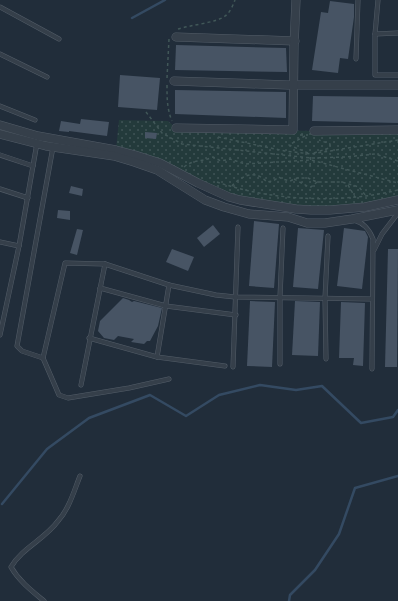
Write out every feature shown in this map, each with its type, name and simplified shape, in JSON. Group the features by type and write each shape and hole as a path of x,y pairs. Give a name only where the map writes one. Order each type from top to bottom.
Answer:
{"street":[{"path":"176,128 293,130 296,0"},
{"path":"173,34 295,42"},
{"path":"174,81 294,85 398,85"},
{"path":"0,125 38,136 135,154 160,163 198,184 228,197 269,205 299,209 347,208 374,205 398,200"},
{"path":"315,134 398,130"},
{"path":"0,134 37,144 114,156 134,162 157,170 205,200 237,211 262,216 288,217 307,223 324,223 398,210"},
{"path":"197,195 198,184"},
{"path":"299,209 297,216 299,220"}],"lane":[{"path":"356,59 358,0"},
{"path":"378,0 375,34 375,75 398,75"},
{"path":"0,7 59,39"},
{"path":"375,34 398,33"},
{"path":"0,54 47,78"},
{"path":"0,106 35,120"},
{"path":"0,335 19,246 37,144"},
{"path":"43,358 22,351 17,346 53,147"},
{"path":"0,155 34,166"},
{"path":"0,189 28,198"},
{"path":"373,252 382,234 398,213"},
{"path":"352,219 365,226 373,239 372,369"},
{"path":"233,367 238,227"},
{"path":"280,364 280,297 283,228"},
{"path":"326,358 325,298 328,236"},
{"path":"0,242 19,246"},
{"path":"169,379 129,388 68,398 59,395 43,358 65,263 105,264 169,285 216,295 235,297 372,299"},
{"path":"80,385 105,264"},
{"path":"157,357 169,285"},
{"path":"100,288 166,306 236,315"},
{"path":"0,308 6,309"},
{"path":"89,338 157,357 225,366"},
{"path":"44,601 25,584 11,567 16,559 58,522 67,506 80,476"}],"path":[{"path":"176,128 169,115 167,102 166,64 168,40 173,34 186,26 208,23 225,16 233,6 235,0"},
{"path":"146,112 162,133 182,144 311,159 398,183"},
{"path":"306,135 289,145 311,154 330,146 330,144 315,134"},
{"path":"215,137 285,151 311,154 398,140"},
{"path":"310,166 311,154"},
{"path":"182,169 190,162 200,162 213,157 221,161 230,159 245,164 375,154 398,161"},
{"path":"232,186 236,181 248,175 255,175 267,182 273,181 279,177 290,181 297,178 308,178 317,182 342,182 348,185 359,186 366,196"},
{"path":"294,179 311,187 317,182"},
{"path":"214,181 278,195 318,199 346,199 398,190"},
{"path":"348,185 356,197"}],"green space":[{"path":"119,120 168,121 176,128 314,131 398,130 398,200 330,210 240,200 116,150"}],"building":[{"path":"330,1 354,4 354,17 348,59 340,58 338,73 312,70 321,12 328,13"},
{"path":"176,45 286,48 287,72 175,70"},
{"path":"120,75 160,78 157,110 118,107"},
{"path":"175,90 286,92 286,118 175,114"},
{"path":"313,96 398,97 398,123 312,121"},
{"path":"81,119 109,122 107,136 59,131 61,121 80,124"},
{"path":"145,132 157,133 156,139 145,138"},
{"path":"71,186 83,189 82,196 69,193"},
{"path":"58,210 70,211 70,220 57,218"},
{"path":"254,221 279,224 274,288 249,286"},
{"path":"213,225 220,234 204,247 197,238"},
{"path":"298,228 324,230 318,289 293,287"},
{"path":"344,228 365,231 368,237 362,289 337,286"},
{"path":"77,229 83,230 77,255 70,253"},
{"path":"172,249 194,257 188,271 166,262"},
{"path":"388,249 398,249 397,367 385,367"},
{"path":"123,298 132,302 134,301 162,308 158,326 150,341 147,341 144,344 131,342 134,339 118,336 114,340 104,338 98,331 100,321"},
{"path":"250,301 275,302 272,367 247,366"},
{"path":"295,301 320,302 318,356 292,355"},
{"path":"341,302 365,303 363,366 353,365 354,358 339,358"}],"waterway":[{"path":"132,18 165,0"},
{"path":"2,504 47,449 89,418 150,395 186,416 219,395 260,385 296,390 322,386 361,423 393,417 398,410"},
{"path":"289,601 290,595 315,570 339,534 355,488 398,476"}]}
